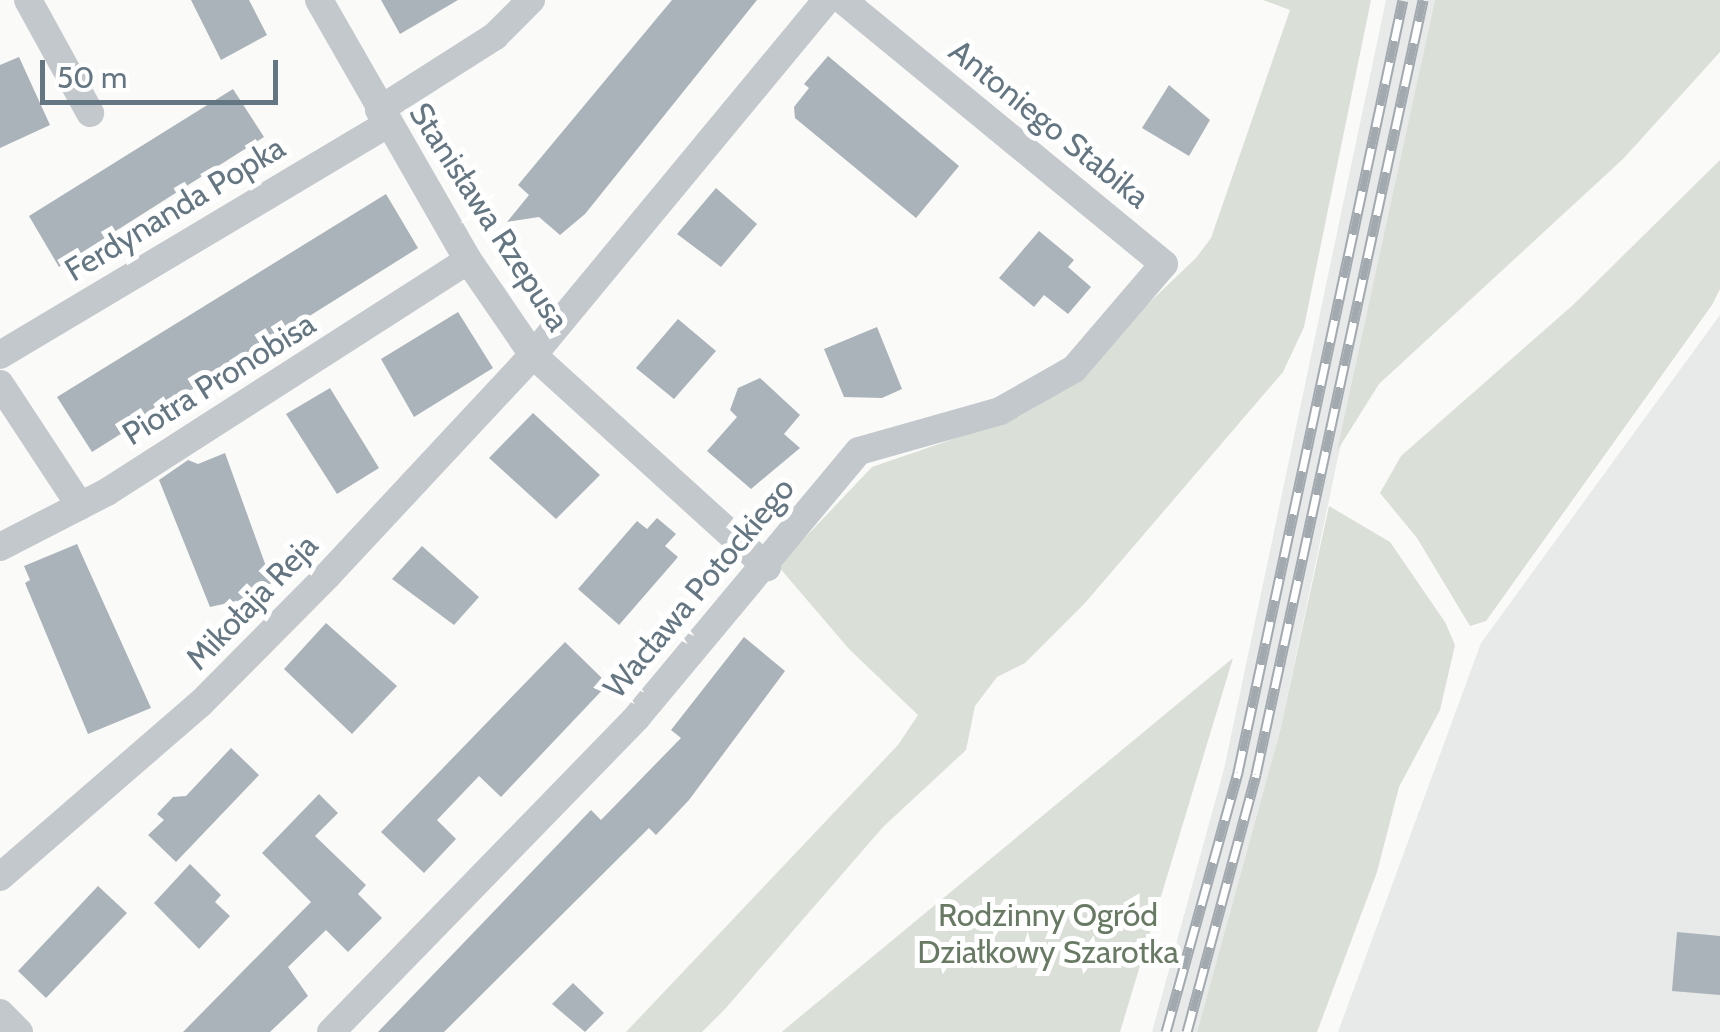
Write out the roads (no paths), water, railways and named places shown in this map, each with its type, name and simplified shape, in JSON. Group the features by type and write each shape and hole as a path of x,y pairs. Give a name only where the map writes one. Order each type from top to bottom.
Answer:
{"street":[{"path":"28,0 90,113"},
{"name":"Stanisława Rzepusa","path":"319,0 468,260 533,355 767,567"},
{"name":"Ferdynanda Popka","path":"0,354 383,117 496,36 531,0"},
{"name":"Mikołaja Reja","path":"0,876 202,703 533,355 827,0"},
{"name":"Antoniego Stabika","path":"843,0 1164,264"},
{"name":"Piotra Pronobisa","path":"0,547 80,506 468,260"},
{"name":"Wacława Potockiego","path":"331,1032 636,718 767,567 859,451 1000,412 1074,369 1164,264"},
{"path":"0,384 80,506"},
{"path":"0,1012 20,1032"}],"railway":[{"path":"1166,1032 1238,772 1403,0"},
{"path":"1187,1032 1256,774 1423,0"}],"park label":[{"name":"Rodzinny Ogród Działkowy Szarotka","path":"1048,934"}]}
